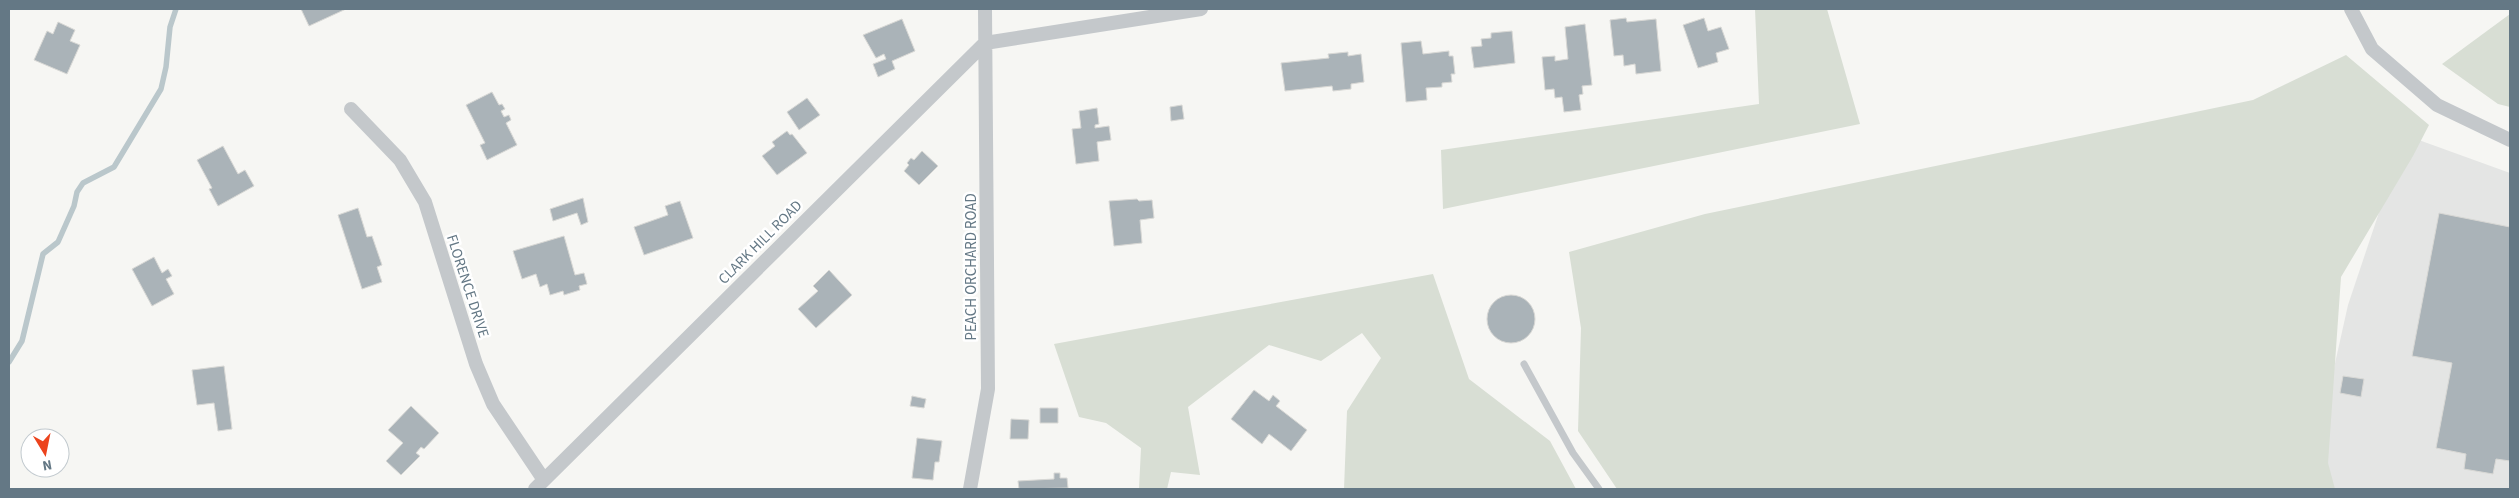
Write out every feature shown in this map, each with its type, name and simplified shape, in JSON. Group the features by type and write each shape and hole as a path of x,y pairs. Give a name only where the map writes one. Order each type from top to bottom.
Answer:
{"street":[{"path":"985,9 985,43 1201,9"},
{"path":"2351,9 2372,49 2438,105 2510,140"},
{"name":"CLARK HILL ROAD","path":"540,484 985,43"},
{"name":"PEACH ORCHARD ROAD","path":"970,489 988,389 985,43"},
{"name":"FLORENCE DRIVE","path":"351,109 400,160 425,202 479,372 493,404 540,484"}],"lane":[{"path":"1524,364 1573,453 1599,489"}],"shaded area":[{"path":"1755,9 1827,9 1860,124 1443,209 1441,150 1759,104"},
{"path":"2510,14 2510,107 2498,104 2442,64"},
{"path":"2346,55 2429,125 2413,156 2341,277 2328,463 2335,489 1617,489 1578,431 1581,328 1569,252 1705,214 2253,100"},
{"path":"2405,135 2510,173 2510,489 2307,489 2348,305"},
{"path":"1433,274 1469,379 1550,441 1576,489 1344,489 1347,411 1381,358 1362,333 1321,361 1269,345 1188,407 1200,475 1171,472 1167,489 1139,489 1141,448 1106,423 1079,417 1054,344"}],"building":[{"path":"301,9 346,9 309,26"},
{"path":"1626,18 1627,22 1656,19 1661,71 1636,74 1635,64 1624,66 1623,55 1614,56 1610,20"},
{"path":"1704,18 1708,31 1721,27 1729,49 1716,53 1718,62 1698,68 1683,25"},
{"path":"902,19 915,51 892,61 895,69 878,77 873,64 886,59 884,54 876,58 863,35"},
{"path":"58,22 75,30 70,41 80,45 67,74 34,60 47,31 53,34"},
{"path":"1585,24 1592,85 1582,86 1583,94 1579,95 1581,110 1564,112 1562,97 1555,98 1554,89 1545,90 1542,57 1555,56 1555,61 1568,59 1565,27"},
{"path":"1512,31 1515,63 1474,68 1471,47 1482,46 1481,39 1491,38 1491,33"},
{"path":"1421,41 1423,54 1449,51 1449,56 1453,56 1455,74 1451,74 1452,82 1442,83 1442,87 1426,88 1427,100 1406,102 1401,43"},
{"path":"1348,52 1348,56 1361,54 1364,82 1351,84 1351,89 1333,91 1332,86 1285,91 1281,63 1329,58 1328,54"},
{"path":"492,92 499,105 502,104 505,109 501,111 504,117 509,115 511,120 506,123 517,145 487,160 480,145 485,143 466,105"},
{"path":"807,98 820,115 799,130 787,112"},
{"path":"1182,105 1184,119 1171,121 1170,107"},
{"path":"1097,108 1099,124 1095,125 1095,128 1109,126 1111,140 1097,142 1099,161 1076,164 1072,129 1081,128 1079,111"},
{"path":"787,131 790,135 792,134 807,153 777,175 762,156 775,146 772,142"},
{"path":"223,146 238,174 245,170 254,186 218,206 209,189 212,188 197,160"},
{"path":"922,151 938,166 919,185 904,171 909,165 907,163 911,158 914,160"},
{"path":"583,198 588,222 581,225 577,213 553,221 550,209"},
{"path":"1137,199 1139,201 1152,200 1154,218 1140,220 1142,243 1114,246 1109,201"},
{"path":"680,201 693,238 644,255 634,227 668,215 665,206"},
{"path":"358,208 367,237 372,236 382,265 377,267 382,282 362,289 338,215"},
{"path":"2439,213 2510,227 2510,461 2496,459 2493,474 2464,469 2466,454 2436,448 2452,363 2412,356"},
{"path":"564,236 575,275 584,273 587,284 579,286 580,290 564,295 563,291 550,295 547,284 540,287 536,274 522,279 513,251"},
{"path":"154,257 162,273 168,269 172,276 166,279 174,294 152,306 132,269"},
{"path":"829,270 852,295 816,328 798,309 818,291 813,286"},
{"path":"1511,295 1520,297 1528,302 1533,310 1535,319 1533,328 1528,336 1520,341 1511,343 1502,341 1494,336 1489,328 1487,319 1489,310 1494,302 1502,297"},
{"path":"224,366 232,429 218,431 214,403 197,405 192,370"},
{"path":"2343,376 2364,379 2361,397 2340,393"},
{"path":"1254,390 1269,401 1273,395 1280,401 1276,406 1307,430 1291,451 1269,434 1262,444 1231,419"},
{"path":"912,396 926,399 924,408 910,406"},
{"path":"411,406 439,433 424,449 421,447 416,453 420,456 401,475 386,461 403,443 388,430"},
{"path":"1040,408 1058,408 1058,423 1040,423"},
{"path":"1011,419 1029,420 1028,439 1010,439"},
{"path":"917,438 942,441 939,462 935,462 933,480 912,478"},
{"path":"1054,473 1060,473 1060,478 1067,478 1068,488 1019,489 1018,481 1054,479"}],"waterway":[{"path":"9,362 22,341 43,254 58,242 74,206 77,192 83,183 114,167 161,89 166,67 170,27 176,9"}]}
